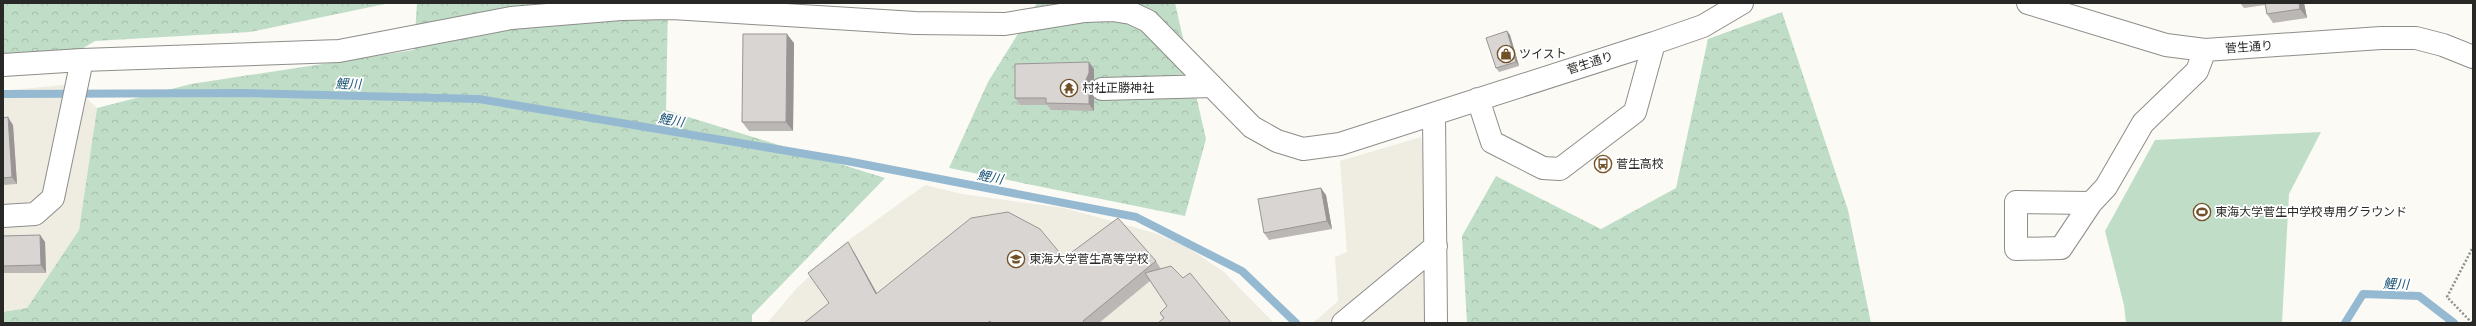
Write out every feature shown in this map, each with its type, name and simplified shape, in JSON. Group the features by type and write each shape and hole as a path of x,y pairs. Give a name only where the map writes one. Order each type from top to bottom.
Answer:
{"street":[{"name":"菅生通り","path":"3,65 80,66 339,51 511,18 621,9 672,8 915,23 997,24 1112,10 1131,13 1148,21 1252,127 1277,141 1303,149 1340,144 1654,43 1703,26 1742,3"},
{"name":"菅生通り","path":"2028,3 2166,45 2205,50 2381,38 2416,38 2443,45 2473,57"},
{"path":"1478,99 1492,142 1543,168 1560,169 1635,112 1654,43"},
{"path":"2091,203 2106,187 2143,123 2197,71 2205,50"},
{"path":"3,216 35,214 53,198 68,136 80,66"},
{"path":"1102,89 1212,86"},
{"path":"1434,115 1436,323"},
{"path":"1343,323 1436,246"}],"path":[{"path":"2472,323 2447,297 2473,247"}],"shaded area":[{"path":"72,84 97,108 79,230 27,308 3,312 3,91"},
{"path":"1421,137 1441,323 1313,323 1338,301 1335,257 1347,252 1340,161"},
{"name":"東海大学菅生高等学校","path":"925,185 962,194 1064,208 1155,233 1187,247 1224,272 1274,323 767,323 796,289 842,245"}],"green space":[{"path":"3,3 390,3 250,32 95,41 60,62 3,70"},
{"path":"417,3 668,3 666,110 885,178 752,315 752,323 3,323 3,312 27,308 79,230 97,108 191,84 414,50"},
{"path":"1037,3 1175,3 1206,139 1185,216 949,168 988,82"},
{"path":"1782,12 1848,210 1871,323 1467,323 1462,236 1496,176 1601,229 1676,188 1708,39"},
{"name":"東海大学菅生中学校専用グラウンド","path":"2321,132 2289,194 2282,323 2126,323 2124,305 2105,231 2155,140"}],"building":[{"path":"2265,3 2299,3 2300,9 2267,14"},
{"path":"1507,31 1516,62 1496,68 1486,38"},
{"path":"743,34 787,34 786,122 742,122"},
{"path":"1089,62 1089,73 1085,82 1089,91 1089,104 1046,103 1046,98 1015,98 1015,64"},
{"path":"8,117 12,177 3,178 3,118"},
{"path":"1321,188 1327,221 1264,233 1258,199"},
{"path":"1008,212 1040,229 1064,258 1118,218 1156,261 1083,321 1084,323 992,323 990,321 987,323 804,323 829,303 808,273 848,242 876,294 971,218"},
{"path":"40,235 41,265 3,266 3,236"},
{"path":"1171,266 1183,278 1190,273 1231,323 1158,323 1164,318 1160,313 1167,306 1145,273"}],"waterway":[{"name":"鯉川","path":"3,94 245,93 479,99 847,161 1136,217 1242,271 1296,323"},
{"name":"鯉川","path":"2345,323 2363,294 2419,296 2454,323"}],"place":[{"name":"ツイスト","path":"1506,54"},
{"name":"村社正勝神社","path":"1069,88"},
{"name":"菅生高校","path":"1603,164"},
{"name":"東海大学菅生中学校専用グラウンド","path":"2202,212"},
{"name":"東海大学菅生高等学校","path":"1016,259"}]}
